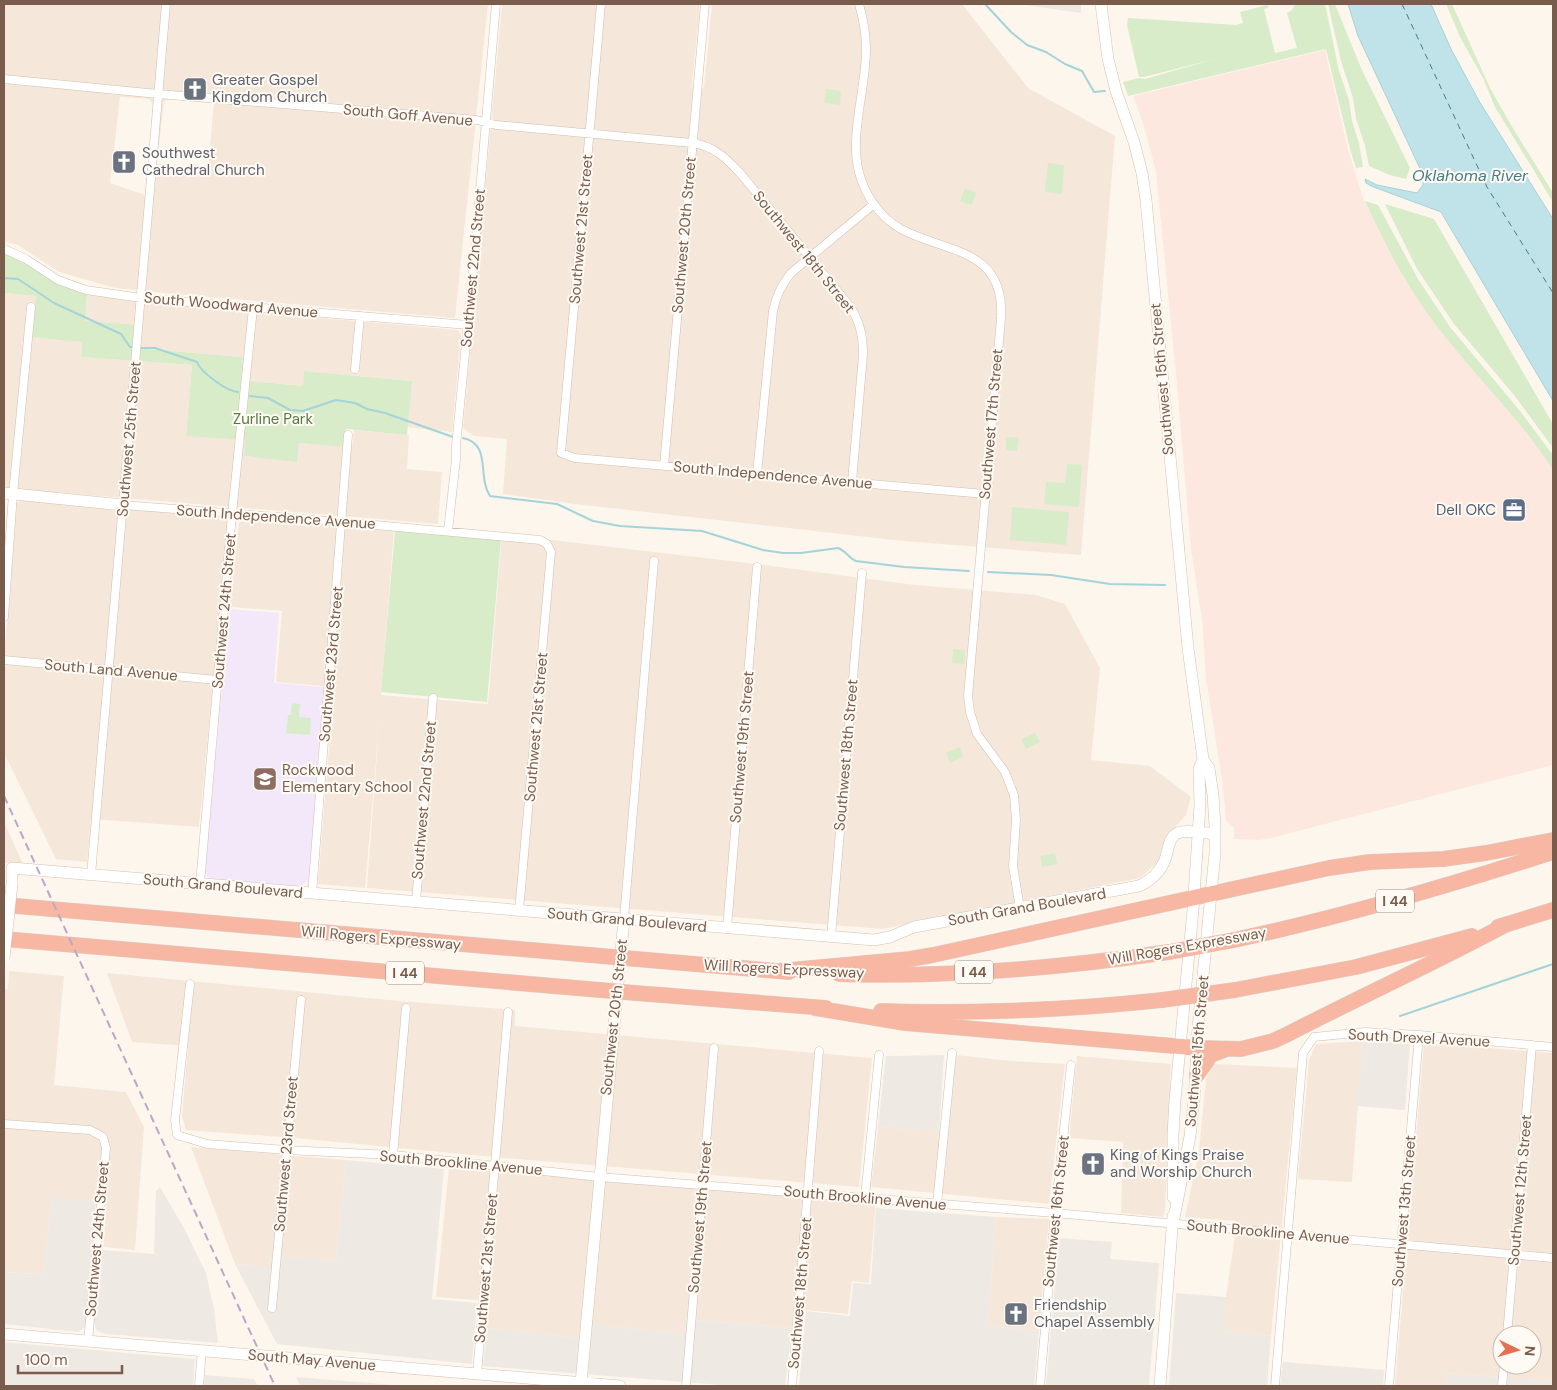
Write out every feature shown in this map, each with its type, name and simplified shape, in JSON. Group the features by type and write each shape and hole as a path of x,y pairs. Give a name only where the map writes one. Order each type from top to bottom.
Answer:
{"highway":[{"path":"779,971 925,956 1350,864 1453,857 1553,840"},
{"name":"Will Rogers Expressway","path":"4,905 779,971 889,974 980,972 1075,964 1169,952 1306,925 1553,852"},
{"name":"I 44","path":"4,938 815,1008 910,1012 994,1012 1125,1004 1235,990 1356,967 1417,952 1553,910"},
{"path":"815,1008 905,1022 1180,1047 1241,1049 1280,1038 1507,924"},
{"path":"1197,1075 1211,1055 1225,1049"}],"main road":[{"name":"Southwest 15th Street","path":"1101,4 1108,59 1116,91 1134,142 1142,173 1146,200 1188,641 1204,759 1209,768 1216,834 1198,1028 1197,1075 1190,1136 1173,1223"},
{"name":"South Independence Avenue","path":"8,494 123,505"},
{"name":"Southwest 15th Street","path":"1160,1386 1173,1223 1175,1100 1194,897 1200,805 1199,769 1204,759"},
{"name":"South Grand Boulevard","path":"8,868 868,940 883,938 914,927 1132,887 1144,883 1155,875 1161,867 1173,836 1181,832 1216,834"},
{"path":"4,962 12,884 8,868"},
{"name":"Southwest 20th Street","path":"581,1383 624,919"},
{"path":"1175,1100 1194,1101"},
{"name":"South May Avenue","path":"4,1334 612,1386"}],"street":[{"name":"Southwest 25th Street","path":"91,875 166,4"},
{"name":"Southwest 22nd Street","path":"448,531 496,4"},
{"name":"Southwest 21st Street","path":"561,453 601,4"},
{"name":"Southwest 20th Street","path":"664,466 705,4"},
{"name":"Southwest 17th Street","path":"859,4 866,48 855,158 860,178 874,204 883,215 899,228 916,236 972,256 988,272 1000,296 1001,312 979,563 969,704 977,734 1005,772 1014,795 1016,820 1012,866 1020,908"},
{"name":"South Goff Avenue","path":"4,80 457,118 496,125 692,143"},
{"name":"Southwest 18th Street","path":"692,143 710,148 726,157 854,313 862,332 863,355 852,482"},
{"path":"758,474 775,300 785,280 809,256 874,204"},
{"name":"South Woodward Avenue","path":"4,249 26,259 58,280 86,290 141,298 468,325"},
{"path":"4,617 8,494 31,307"},
{"name":"Southwest 24th Street","path":"200,884 232,514 253,308"},
{"path":"355,369 360,316"},
{"name":"Southwest 23rd Street","path":"312,894 348,435"},
{"name":"South Independence Avenue","path":"561,453 575,458 985,494"},
{"name":"South Independence Avenue","path":"123,505 448,531 540,540 546,544"},
{"name":"Southwest 21st Street","path":"519,911 551,552 546,544"},
{"name":"Southwest 20th Street","path":"624,919 654,561"},
{"name":"Southwest 19th Street","path":"726,928 757,567"},
{"name":"Southwest 18th Street","path":"831,937 862,573"},
{"name":"South Land Avenue","path":"4,660 217,680"},
{"name":"Southwest 22nd Street","path":"416,902 433,698"},
{"name":"South Brookline Avenue","path":"190,984 175,1120 177,1135 188,1140 208,1144 286,1150 393,1155 599,1176 1173,1223 1553,1258"},
{"name":"Southwest 23rd Street","path":"272,1308 301,1000"},
{"path":"393,1155 406,1008"},
{"name":"Southwest 21st Street","path":"477,1374 508,1012"},
{"name":"South Drexel Avenue","path":"1275,1386 1303,1053 1314,1037 1365,1032 1553,1047"},
{"name":"Southwest 13th Street","path":"1389,1386 1418,1035"},
{"name":"Southwest 12th Street","path":"1508,1325 1532,1045"},
{"name":"Southwest 19th Street","path":"686,1386 714,1048"},
{"name":"Southwest 18th Street","path":"792,1386 819,1051"},
{"path":"936,1204 952,1053"},
{"path":"865,1197 878,1054"},
{"name":"Southwest 16th Street","path":"1040,1386 1055,1213 1071,1065"},
{"name":"Southwest 24th Street","path":"4,1124 90,1130 103,1137 106,1148 88,1341"},
{"path":"199,1386 202,1350"}],"shaded area":[{"path":"4,4 488,4 455,318 115,288 59,272 18,245 4,241","holes":["120,97 149,99 153,105 145,195 110,183","169,99 214,103 208,169 157,164 164,102"]},
{"path":"502,4 700,4 692,86 704,88 712,4 962,4 1028,88 1115,136 1081,555 903,541 575,504 503,494 507,439 474,436 463,428"},
{"path":"1018,4 1081,4 1081,13"},
{"path":"1325,50 1348,149 1363,198 1385,244 1410,287 1439,329 1512,415 1553,470 1553,765 1271,838 1259,840 1234,839 1234,828 1226,820 1222,779 1206,679 1202,620 1191,549 1156,172 1143,123 1133,96"},
{"path":"4,293 36,296 82,342 81,357 192,365 186,435 245,440 244,456 297,461 299,443 352,447 354,430 409,435 407,469 442,472 438,524 4,488"},
{"path":"87,294 131,301 458,330 461,335 452,432 407,427 411,381 305,371 303,386 241,380 243,357 134,348 85,321"},
{"path":"23,500 217,517 229,521 199,827 91,819 87,862 56,859 4,753 4,656 17,503"},
{"path":"243,518 394,531 381,695 488,704 502,534 915,585 1036,595 1065,604 1100,668 1091,760 1150,766 1191,797 1186,815 1166,837 1158,862 1140,878 883,929 367,888 380,714 365,888 318,884 334,687 276,682 282,611 230,607 239,523"},
{"name":"Rockwood Elementary School","path":"229,609 279,613 274,683 324,687 309,880 299,887 212,879 207,876 205,871"},
{"path":"4,822 23,864 4,863"},
{"path":"9,971 64,976 54,1085 126,1092 144,1127 135,1250 103,1247 107,1202 52,1198 44,1273 4,1272 4,989 8,989"},
{"path":"107,973 399,1001 515,1010 515,1026 872,1058 859,1187 186,1130 182,1116 188,1046 132,1042"},
{"path":"1363,1041 1352,1182 1298,1179 1309,1060 1316,1044"},
{"path":"1363,1041 1410,1043 1405,1110 1357,1106"},
{"path":"1424,1043 1553,1053 1553,1381 1446,1373 1445,1386 1395,1386"},
{"path":"944,1055 939,1131 878,1127 886,1056"},
{"path":"956,1055 1065,1064 1049,1204 871,1187 878,1127 948,1131"},
{"path":"1077,1056 1171,1064 1165,1211 1163,1217 1121,1213 1123,1142 1069,1138"},
{"path":"1214,1064 1297,1068 1271,1336 1223,1331 1237,1221 1185,1217 1199,1151 1206,1078"},
{"path":"191,1147 346,1160 336,1260 270,1256 268,1267 235,1264"},
{"path":"346,1160 444,1169 432,1299 477,1303 472,1364 277,1344 235,1264 268,1267 270,1256 336,1260"},
{"path":"449,1167 501,1172 506,1170 876,1202 869,1283 852,1281 848,1314 794,1309 792,1328 685,1319 684,1334 581,1323 579,1338 487,1328 489,1301 436,1297"},
{"path":"160,1187 184,1228 206,1273 214,1309 218,1343 106,1334 97,1331 94,1322 102,1250 154,1254 156,1191"},
{"path":"52,1197 96,1200 86,1326 78,1332 4,1324 4,1272 44,1273"},
{"path":"876,1208 996,1217 988,1326 1039,1331 1034,1386 799,1386 806,1311 850,1316 853,1283 871,1284"},
{"path":"996,1217 1049,1219 1039,1331 988,1326"},
{"path":"1059,1238 1112,1242 1110,1259 1159,1263 1149,1386 1046,1386"},
{"path":"1176,1293 1226,1297 1224,1331 1271,1336 1267,1386 1169,1386"},
{"path":"684,1319 792,1328 785,1386 734,1386 483,1366 487,1328 579,1338 581,1323 684,1334"},
{"path":"4,1342 195,1359 193,1386 4,1386"},
{"path":"1283,1362 1384,1370 1383,1386 1280,1386"},
{"path":"1446,1373 1553,1381 1553,1386 1445,1386"},
{"path":"205,1375 254,1379 258,1386 204,1386"},
{"path":"296,1377 406,1386 300,1386"}],"green space":[{"path":"1295,4 1325,4 1339,71 1349,100 1363,167 1356,168 1350,149 1326,49 1128,96 1123,82 1139,78 1145,79 1215,59 1139,77 1127,25 1128,18 1236,25 1243,23 1240,12 1267,5 1269,7 1264,9 1275,53 1297,48 1287,13 1292,10"},
{"path":"1328,4 1335,4 1361,68 1410,168 1406,179 1390,175 1369,166"},
{"path":"1446,4 1452,4 1490,88 1553,193 1553,202 1495,107 1483,78 1460,37"},
{"path":"826,89 841,91 840,105 824,103"},
{"path":"1048,163 1064,165 1062,194 1045,192"},
{"path":"965,188 977,193 971,205 960,201"},
{"path":"1365,201 1378,205 1418,279 1450,327 1520,411 1553,455 1553,470 1526,433 1453,347 1428,314 1398,267"},
{"path":"1385,204 1434,219 1553,424 1553,448 1514,395 1454,324 1417,269"},
{"name":"Zurline Park","path":"4,251 64,286 87,294 85,321 136,325 134,348 243,357 241,380 303,386 304,371 412,381 407,435 346,429 345,447 299,443 297,462 244,456 245,440 186,436 192,365 81,357 82,342 32,337 36,296 4,293"},
{"path":"1006,437 1019,438 1017,451 1006,450"},
{"path":"1067,464 1082,465 1079,507 1044,504 1046,482 1065,483"},
{"path":"1012,507 1069,512 1066,545 1010,540"},
{"path":"395,531 501,540 487,702 381,692"},
{"path":"953,649 965,650 964,664 952,663"},
{"path":"292,703 300,704 299,717 311,718 310,735 286,733 288,715 291,715"},
{"path":"1035,733 1040,742 1026,749 1021,739"},
{"path":"960,747 964,756 950,763 946,753"},
{"path":"1055,853 1057,864 1042,867 1040,856"}],"water":[{"name":"Oklahoma River","path":"1348,4 1431,4 1451,49 1479,101 1553,219 1553,401 1441,212 1366,183 1365,179 1377,185 1417,193 1423,185 1423,175 1358,36"}],"waterway":[{"path":"985,4 1011,32 1027,45 1046,52 1065,64 1082,71 1094,92 1105,91"},
{"path":"4,278 18,279 54,303 121,334 130,347 135,347"},
{"path":"140,348 155,348 197,362 203,371 215,381 228,389 238,392"},
{"path":"250,396 268,398 290,410 303,411 336,400 355,403 367,409 385,413 453,437"},
{"path":"463,438 472,441 478,447 483,462 484,480 490,496 557,504 593,521 620,526 702,531 763,550 801,553 838,548 856,561 904,567 969,571"},
{"path":"988,572 1051,575 1110,584 1165,585"},
{"path":"1400,1016 1553,964"}],"ferry route":[{"path":"1402,4 1487,187 1553,293"}],"railway":[{"path":"4,796 275,1386"}],"place":[{"name":"Greater Gospel Kingdom Church","path":"195,89"},
{"name":"Southwest Cathedral Church","path":"124,162"},
{"name":"Dell OKC","path":"1514,510"},
{"name":"Rockwood Elementary School","path":"265,779"},
{"name":"King of Kings Praise and Worship Church","path":"1093,1164"},
{"name":"Friendship Chapel Assembly","path":"1016,1314"}]}
